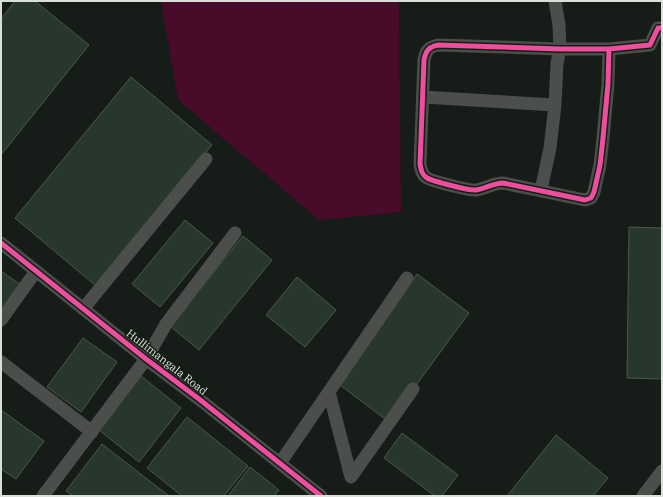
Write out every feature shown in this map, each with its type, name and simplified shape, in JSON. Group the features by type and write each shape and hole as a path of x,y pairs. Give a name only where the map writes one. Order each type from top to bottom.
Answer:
{"street":[{"path":"541,190 550,148 555,105 557,63 560,49 559,26 555,1"},
{"path":"609,49 608,84 600,165 594,192 591,198 586,200 507,183 498,183 472,190 427,178 422,172 420,164 424,60 425,54 432,46 609,49 650,45 658,28 662,28"},
{"path":"423,97 555,105"},
{"path":"83,309 206,159"},
{"path":"44,496 146,359 166,324 235,233"},
{"name":"Hullimangala Road","path":"3,249 36,271 321,496"},
{"path":"1,320 36,271"},
{"path":"280,463 407,278"},
{"path":"1,362 92,432"},
{"path":"329,392 351,477 413,389"},
{"path":"643,496 662,471"}],"shaded area":[{"path":"161,1 398,1 401,212 319,220 178,100"}],"building":[{"path":"15,1 35,1 89,45 1,155 1,19"},
{"path":"131,77 212,145 96,286 15,218"},
{"path":"185,220 213,243 160,307 132,284"},
{"path":"629,227 662,228 662,379 627,378"},
{"path":"243,236 272,260 199,350 170,326"},
{"path":"1,271 21,285 1,312"},
{"path":"417,274 469,313 389,422 336,382"},
{"path":"297,277 336,310 305,347 266,315"},
{"path":"83,338 117,362 81,412 47,387"},
{"path":"141,376 181,408 139,462 99,430"},
{"path":"1,410 44,441 16,479 1,469"},
{"path":"187,417 248,466 224,496 182,496 147,468"},
{"path":"402,433 458,475 442,496 435,496 384,458"},
{"path":"556,435 608,478 593,496 507,496"},
{"path":"102,444 169,496 73,496 66,491"},
{"path":"250,467 279,490 274,496 228,496"}],"cycle path":[{"path":"609,49 608,84 600,165 594,192 591,198 585,200 503,183 472,190 425,177 421,170 420,164 424,60 427,51 430,48 438,45 609,49 650,45 658,28 662,28"},
{"path":"1,243 321,496"}]}
